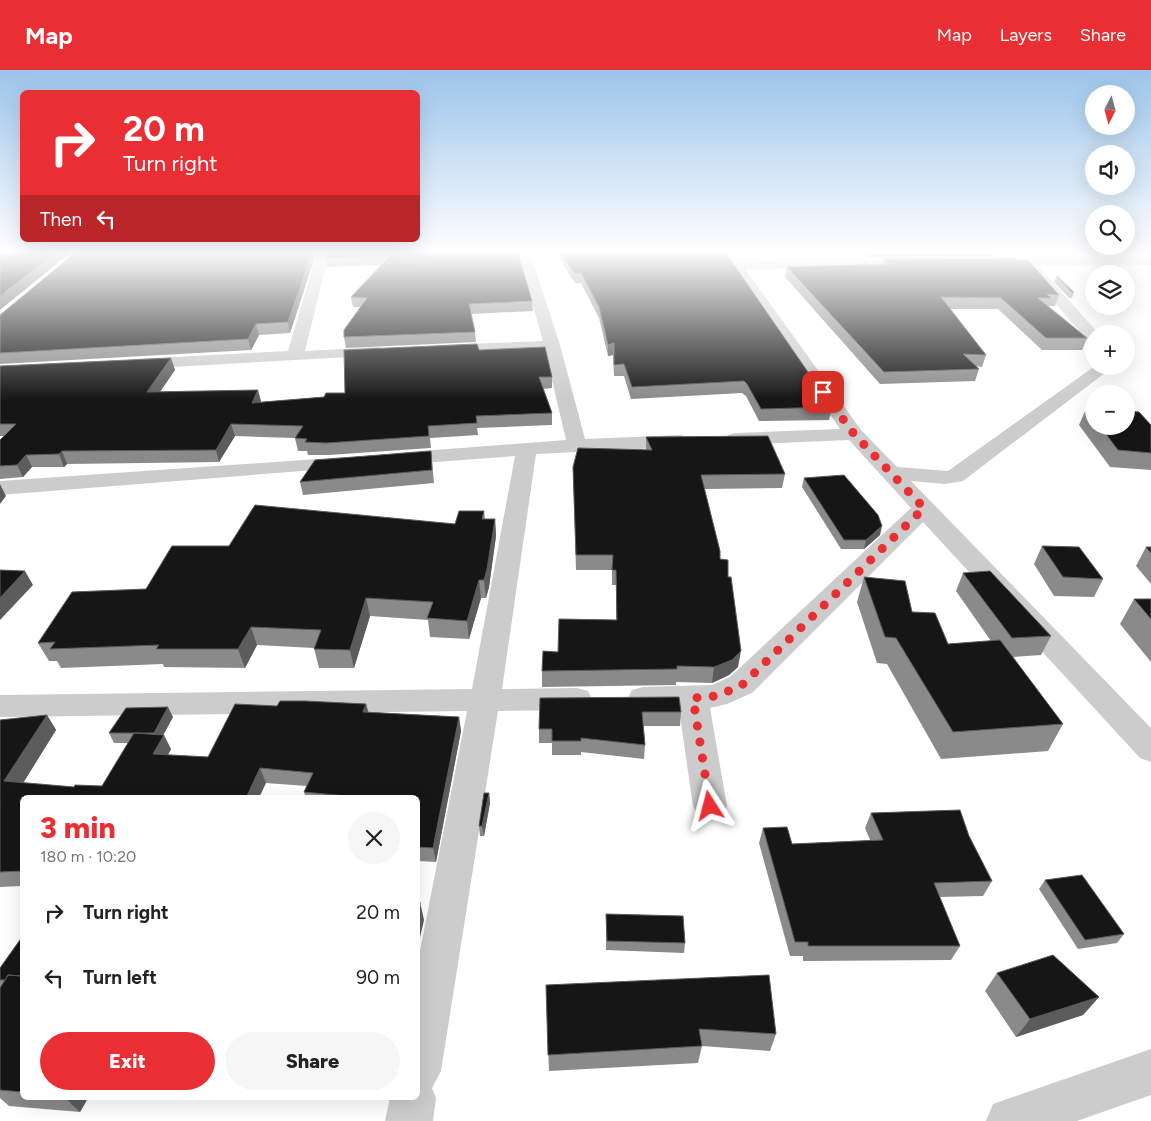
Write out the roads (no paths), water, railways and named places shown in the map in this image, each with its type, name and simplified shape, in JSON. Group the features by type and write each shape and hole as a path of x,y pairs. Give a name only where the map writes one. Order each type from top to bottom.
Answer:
{"street":[{"path":"295,356 310,302"},
{"path":"539,302 552,344 577,445"},
{"path":"762,302 854,434 1151,749"},
{"path":"1062,302 1085,328"},
{"path":"424,350 552,344"},
{"path":"118,365 394,352"},
{"path":"890,473 944,478 955,476 1094,375"},
{"path":"0,488 577,445 854,434"},
{"path":"420,1060 526,450"},
{"path":"0,706 693,698 716,696 741,686 924,508"},
{"path":"693,698 710,806"},
{"path":"1010,1121 1151,1072"},
{"path":"408,1121 413,1100"}]}
